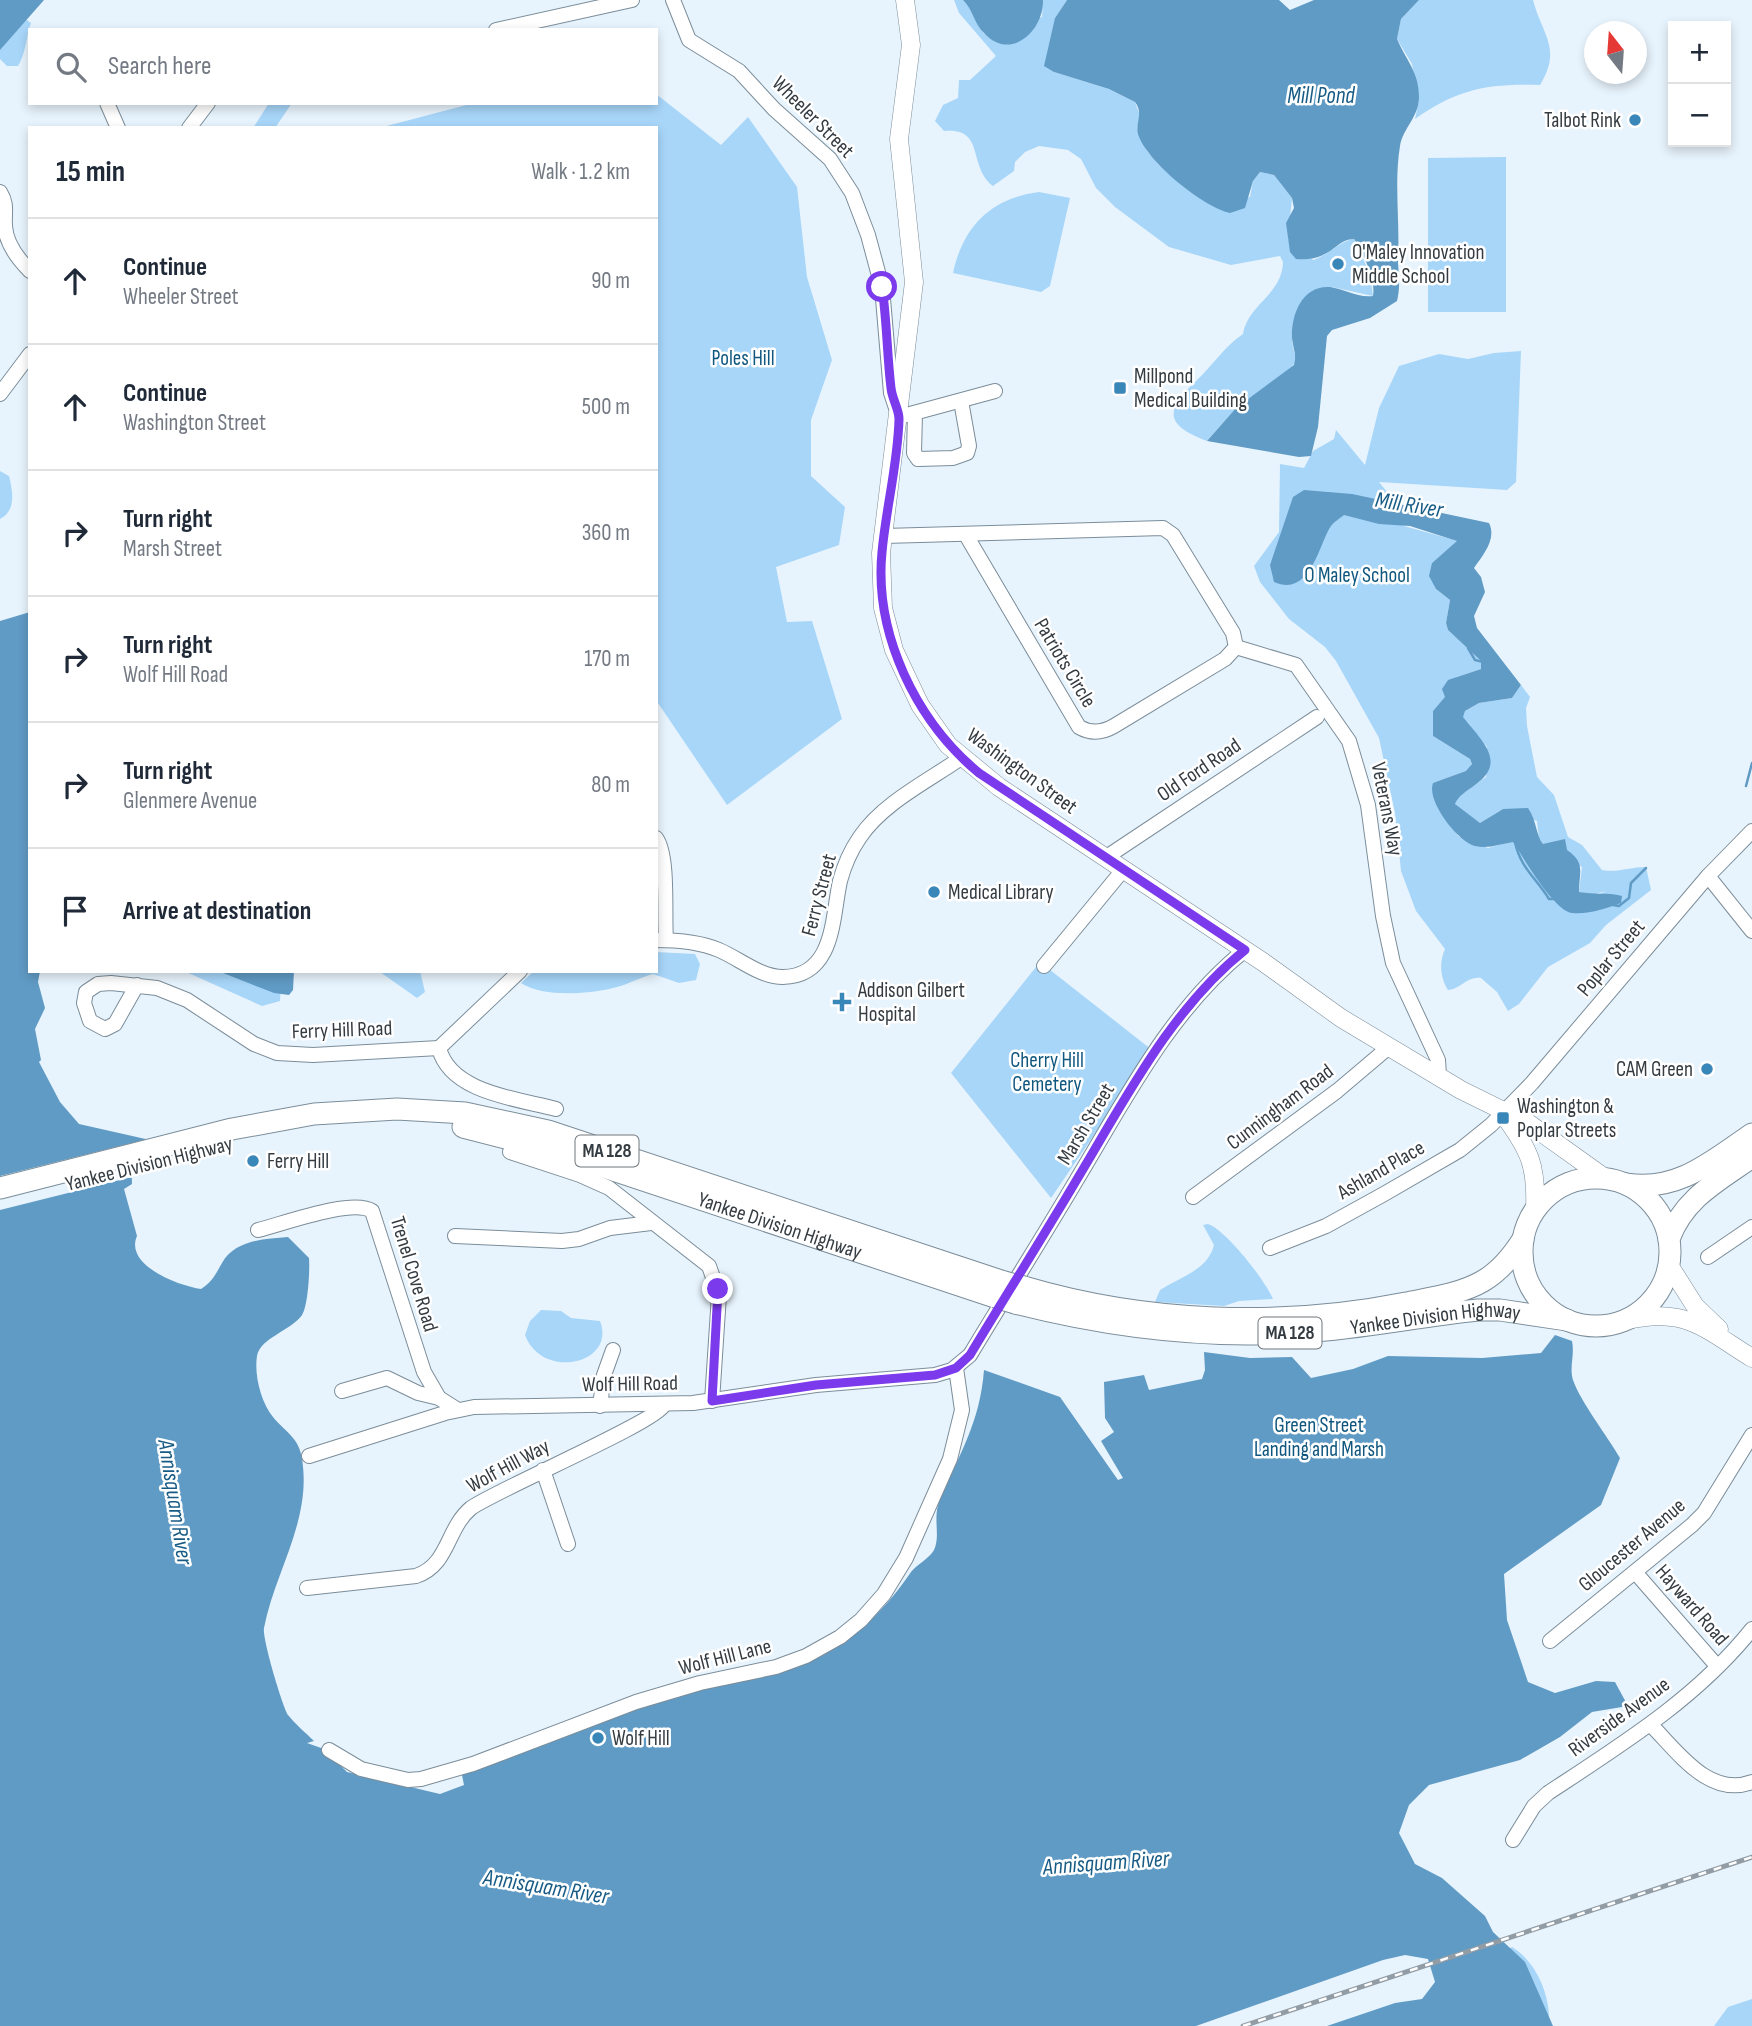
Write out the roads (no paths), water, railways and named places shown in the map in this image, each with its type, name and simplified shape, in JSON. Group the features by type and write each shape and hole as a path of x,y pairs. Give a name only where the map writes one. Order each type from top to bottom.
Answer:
{"highway":[{"name":"Yankee Division Highway","path":"0,1201 278,1120 363,1109 431,1110 499,1119 548,1131 1009,1292 1120,1325 1209,1333 1313,1331 1478,1310 1500,1310 1567,1320"},
{"name":"MA 128","path":"1523,1239 1535,1209 1552,1193 1572,1182 1615,1181 1645,1186 1674,1182 1752,1134"},
{"name":"Yankee Division Highway","path":"0,1188 199,1144"},
{"name":"MA 128","path":"1567,1320 1595,1326 1623,1321 1649,1304 1662,1286 1669,1265 1669,1239 1676,1221 1691,1200 1752,1157"},
{"path":"1615,1181 1652,1203 1662,1218 1669,1239"},
{"path":"1523,1239 1523,1266 1530,1286 1546,1307 1567,1320"},
{"name":"Yankee Division Highway","path":"1009,1292 1166,1314 1232,1318 1316,1315 1396,1305 1475,1285 1497,1271 1523,1239"}],"main road":[{"name":"Washington Street","path":"905,0 911,45 899,139 914,282 907,415 881,553 883,608 894,650 920,705 948,746 961,758 1105,858 1390,1047 1502,1112 1528,1123 1615,1181"},
{"name":"Washington Street","path":"1502,1112 1534,1165 1535,1209"},
{"path":"1669,1265 1695,1306 1752,1356"},
{"path":"1623,1321 1652,1314 1670,1315 1695,1323 1752,1356"}],"street":[{"path":"505,28 632,0"},
{"name":"Wheeler Street","path":"673,0 689,40 739,71 774,109 830,159 852,193 868,235 882,287 891,393 907,415 914,453 918,459 953,458 967,453 969,446 961,401"},
{"path":"108,105 117,126"},
{"path":"191,126 206,105"},
{"path":"0,192 5,202 5,226 9,241 28,268"},
{"path":"0,394 28,357"},
{"path":"907,415 995,391"},
{"path":"884,536 1163,528 1173,535 1233,633 1236,647"},
{"name":"Patriots Circle","path":"966,535 1079,727 1085,730 1107,730 1225,659 1236,647"},
{"name":"Veterans Way","path":"1236,647 1296,665 1349,741 1368,805 1383,916 1394,963 1409,1002 1438,1060 1438,1075"},
{"name":"Old Ford Road","path":"1105,858 1317,717"},
{"name":"Ferry Street","path":"661,940 717,949 764,973 781,977 801,973 815,966 828,945 842,873 861,836 884,812 961,758"},
{"name":"Poplar Street","path":"1502,1112 1532,1083 1708,876 1752,831"},
{"path":"658,843 665,859 661,940"},
{"path":"1044,966 1123,870"},
{"path":"1708,876 1752,931"},
{"name":"Marsh Street","path":"956,1368 970,1355 1119,1109 1180,1017 1211,978 1245,950"},
{"path":"518,973 439,1048 453,1073 471,1084 556,1109"},
{"name":"Ferry Hill Road","path":"137,985 187,1000 254,1044 277,1053 313,1055 439,1048"},
{"name":"Cunningham Road","path":"1193,1197 1326,1099 1390,1047"},
{"name":"Ashland Place","path":"1270,1248 1326,1226 1460,1150 1492,1125 1502,1112"},
{"path":"510,1152 599,1183 622,1197 651,1223 700,1257 716,1279 719,1316 712,1401"},
{"name":"Trenel Cove Road","path":"258,1230 348,1208 365,1207 372,1211 420,1362 439,1398 458,1410"},
{"path":"455,1236 562,1241 579,1239 610,1227 651,1223"},
{"path":"1708,1256 1752,1227"},
{"path":"600,1406 604,1375 613,1350"},
{"name":"Wolf Hill Road","path":"309,1456 458,1410 488,1406 664,1405 712,1401 816,1385 935,1375 956,1368"},
{"name":"Wolf Hill Lane","path":"329,1750 361,1769 408,1780 421,1779 473,1765 636,1702 699,1683 783,1664 806,1656 840,1637 862,1620 884,1594 906,1558 950,1459 962,1410 956,1368"},
{"path":"342,1391 387,1378 418,1393 439,1398"},
{"name":"Wolf Hill Way","path":"307,1588 416,1576 426,1572 439,1562 467,1511 543,1470 654,1416 664,1405"},
{"name":"Gloucester Avenue","path":"1550,1641 1704,1513 1752,1435"},
{"path":"543,1470 568,1544"},
{"name":"Hayward Road","path":"1634,1572 1717,1666"},
{"name":"Riverside Avenue","path":"1513,1840 1534,1806 1548,1793 1651,1725 1717,1666 1752,1629"},
{"path":"1651,1725 1693,1767 1714,1782 1738,1787 1752,1782"}],"water":[{"path":"0,0 44,0 0,50"},
{"path":"963,0 1043,0 1042,12 1032,32 1024,39 1004,44 994,41 984,33"},
{"name":"Mill Pond","path":"1067,0 1279,0 1290,10 1314,0 1419,0 1401,19 1397,39 1414,73 1419,97 1416,111 1400,146 1398,160 1397,301 1370,318 1332,330 1327,336 1318,427 1311,456 1299,457 1207,441 1236,408 1294,365 1292,329 1296,311 1305,296 1320,288 1330,287 1362,296 1373,296 1371,275 1361,251 1354,239 1318,257 1296,259 1290,252 1286,223 1294,208 1292,198 1274,175 1260,172 1253,181 1245,208 1230,213 1205,202 1177,181 1143,145 1137,130 1139,110 1135,102 1109,89 1054,72 1044,66 1055,18"},
{"path":"1304,490 1352,494 1489,523 1490,541 1474,568 1481,577 1485,592 1474,616 1477,628 1521,685 1512,698 1479,703 1465,711 1463,717 1488,751 1490,768 1455,804 1480,823 1503,809 1528,808 1543,844 1565,839 1567,850 1579,864 1579,892 1622,896 1621,903 1584,913 1564,910 1531,871 1513,842 1485,847 1468,843 1452,829 1434,800 1433,783 1466,771 1472,764 1470,759 1433,736 1433,711 1445,697 1442,689 1448,680 1481,669 1481,661 1448,630 1446,623 1450,600 1436,589 1429,576 1432,563 1457,541 1410,526 1379,524 1344,515 1331,526 1305,576 1287,585 1274,582 1270,565 1293,497"},
{"name":"Annisquam River","path":"28,613 28,973 40,973 38,982 45,1008 35,1029 41,1060 39,1062 60,1102 79,1124 150,1140 131,1150 132,1184 124,1189 137,1236 135,1247 139,1257 156,1273 180,1284 201,1289 211,1280 228,1255 242,1245 288,1237 309,1258 307,1296 302,1315 264,1344 259,1350 256,1363 265,1404 273,1417 295,1440 302,1459 302,1503 291,1545 269,1607 264,1634 285,1709 314,1741 307,1743 324,1749 347,1772 440,1794 464,1785 462,1775 585,1727 660,1700 768,1672 828,1650 857,1632 934,1550 938,1506 974,1422 984,1370 1060,1397 1118,1480 1123,1478 1101,1441 1114,1432 1105,1418 1104,1382 1144,1375 1149,1390 1202,1379 1205,1370 1204,1352 1250,1358 1292,1357 1311,1378 1353,1369 1388,1356 1482,1358 1541,1353 1555,1335 1572,1341 1573,1380 1620,1458 1601,1505 1504,1574 1507,1620 1528,1682 1555,1693 1596,1681 1615,1682 1628,1706 1592,1712 1560,1737 1520,1760 1429,1785 1409,1805 1399,1833 1415,1864 1442,1878 1485,1916 1493,1932 1525,1962 1553,2026 1327,2026 1395,2003 1422,1999 1435,1982 1428,1959 1405,1955 1383,1960 1196,2026 0,2026 0,621"},
{"path":"223,973 294,973 293,990 289,995 274,993"}],"waterway":[{"name":"Mill River","path":"1468,648 1475,660 1483,662"},
{"name":"Mill River","path":"1746,786 1752,763"},
{"name":"Mill River","path":"1515,842 1525,865 1549,899 1554,899"},
{"name":"Mill River","path":"1613,905 1619,906 1629,898 1631,883 1646,868"}],"railway":[{"path":"1243,2026 1752,1857"}],"place":[{"name":"Talbot Rink","path":"1635,120"},
{"name":"O'Maley Innovation Middle School","path":"1338,264"},
{"name":"Millpond Medical Building","path":"1120,388"},
{"name":"Medical Library","path":"934,892"},
{"name":"Addison Gilbert Hospital","path":"842,1002"},
{"name":"CAM Green","path":"1707,1069"},
{"name":"Washington & Poplar Streets","path":"1503,1118"},
{"name":"Ferry Hill","path":"253,1161"},
{"name":"Wolf Hill","path":"598,1738"}],"park label":[{"name":"Poles Hill","path":"743,358"},
{"name":"O Maley School","path":"1357,575"},
{"name":"Cherry Hill Cemetery","path":"1047,1072"},
{"name":"Green Street Landing and Marsh","path":"1319,1437"}]}
